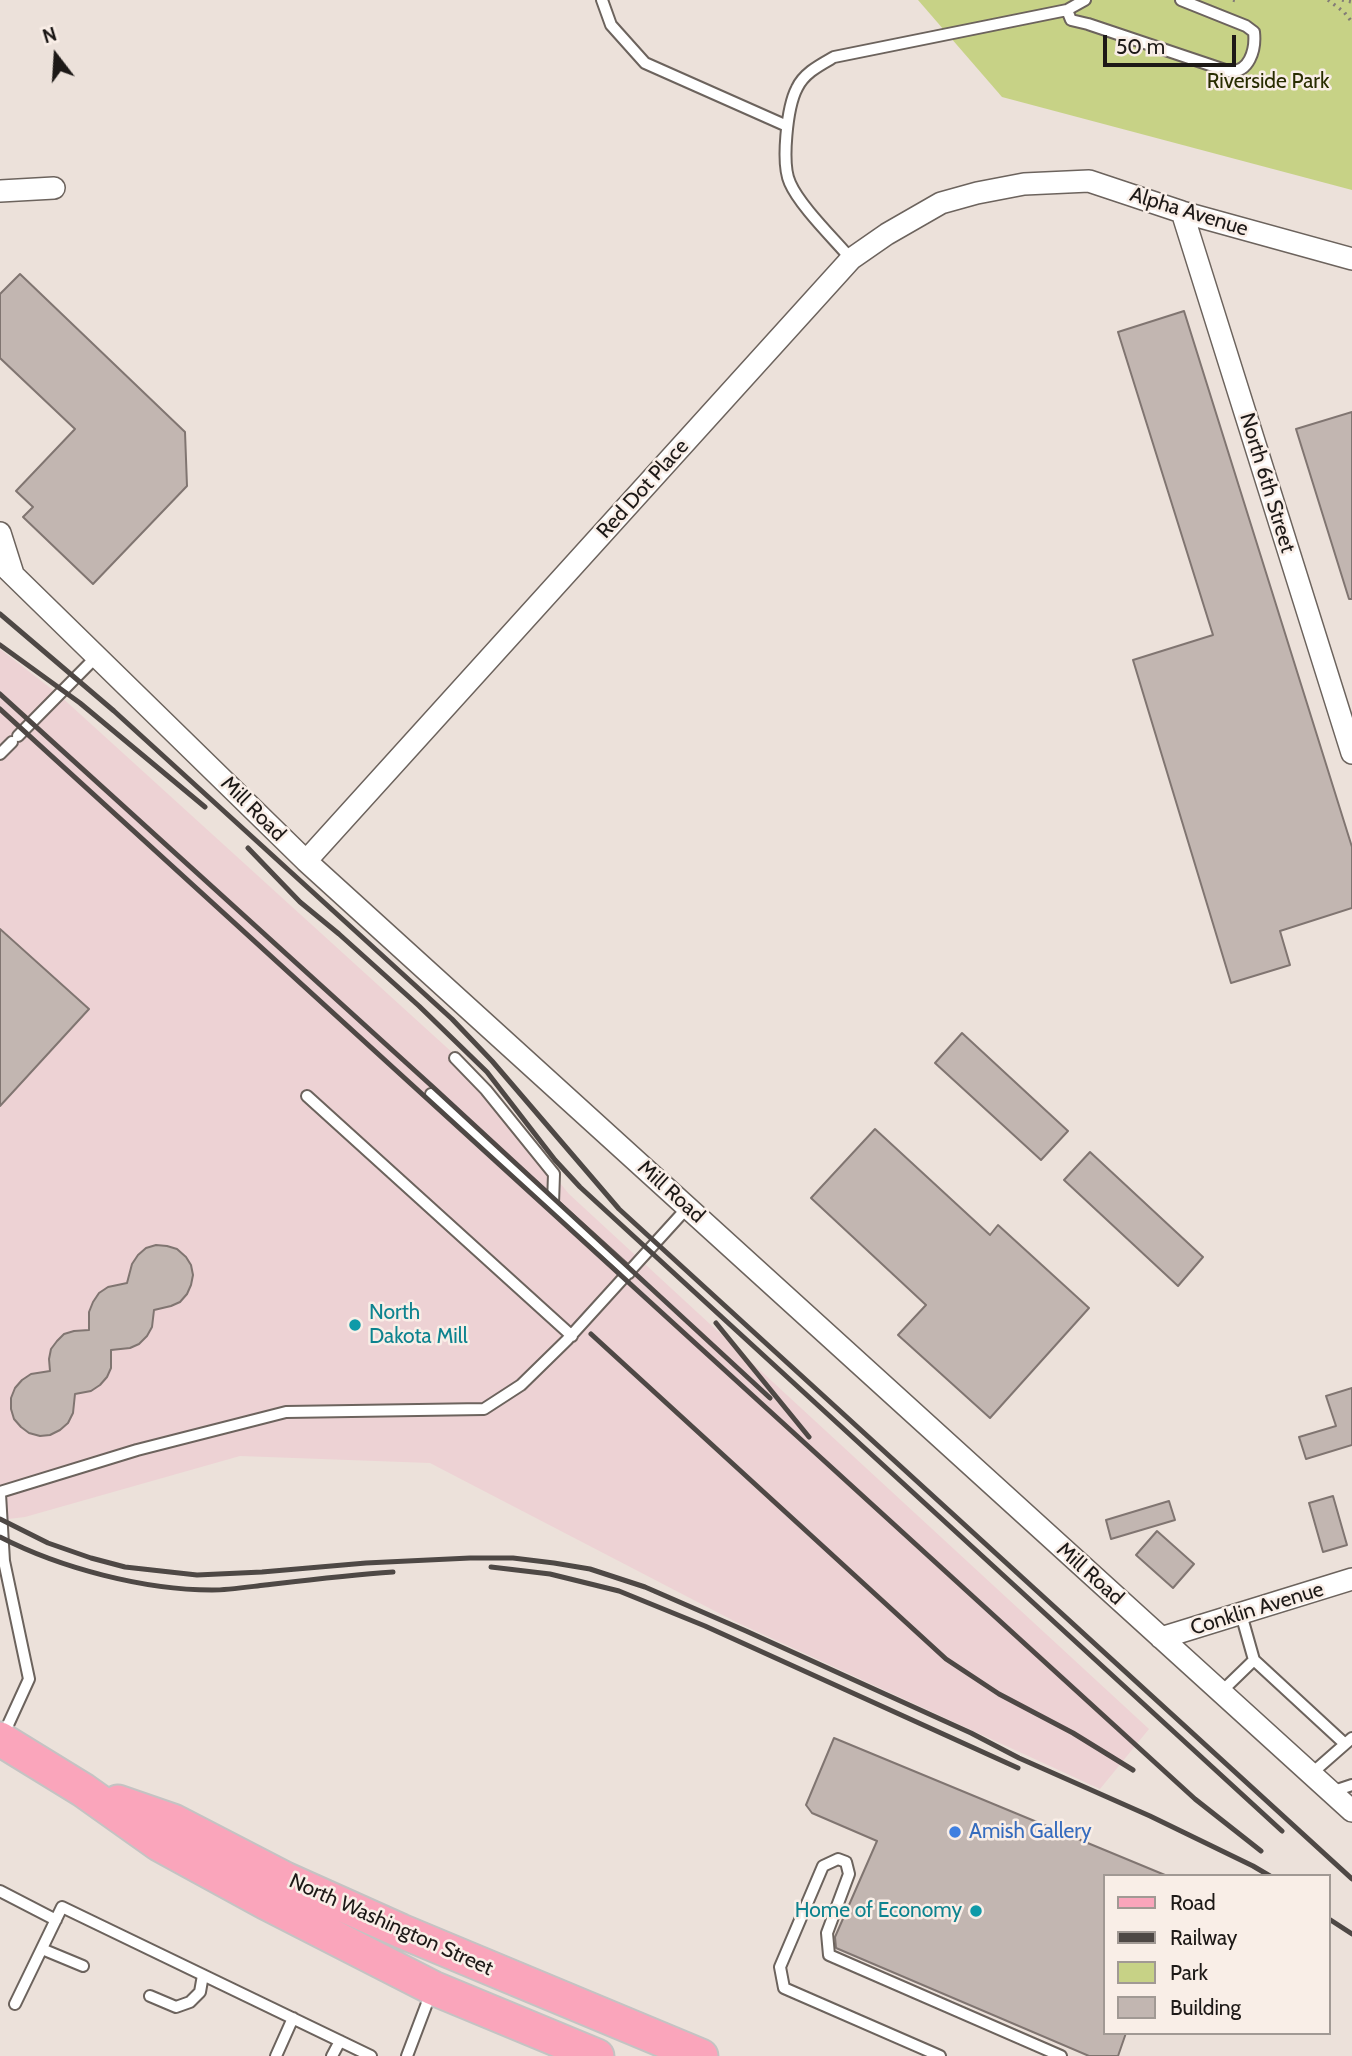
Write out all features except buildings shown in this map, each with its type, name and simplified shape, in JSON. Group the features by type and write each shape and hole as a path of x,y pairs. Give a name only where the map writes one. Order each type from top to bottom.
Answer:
{"main road":[{"name":"North Washington Street","path":"0,1739 83,1790 159,1844 265,1902 433,1988 597,2056"},
{"name":"North Washington Street","path":"83,1790 173,1821 285,1879 401,1931 701,2056"},
{"path":"604,2056 618,2021"}],"street":[{"name":"Alpha Avenue","path":"1024,184 1089,181 1182,212 1352,259"},
{"name":"Red Dot Place","path":"306,860 851,259 887,234 941,203 976,192 1024,184"},
{"path":"0,191 54,187"},
{"name":"North 6th Street","path":"1182,212 1352,753"},
{"path":"0,533 6,568"},
{"name":"Mill Road","path":"6,568 306,860 1352,1811"},
{"name":"Conklin Avenue","path":"1161,1638 1352,1579"}],"lane":[{"path":"602,0 611,25 645,63 787,126"},
{"path":"851,259 797,196 789,181 786,163 787,126 797,88 811,70 834,57 1067,10 1085,0"},
{"path":"1067,10 1071,20 1228,71 1244,69 1252,51 1254,32 1246,26 1181,0"},
{"path":"0,754 97,656"},
{"path":"455,1058 486,1090 554,1174 553,1204"},
{"path":"431,1094 629,1273"},
{"path":"307,1096 572,1336"},
{"path":"0,1739 29,1679 4,1561 0,1493 137,1450 286,1412 484,1409 521,1385 572,1336 687,1208"},
{"path":"1241,1614 1254,1660 1349,1741 1311,1774"},
{"path":"1221,1692 1254,1660"},
{"path":"1331,1792 1352,1785"},
{"path":"940,2056 784,1988 780,1967 823,1866 838,1859 846,1862 849,1874 827,1933 829,1955 1061,2056"},
{"path":"0,1891 56,1920"},
{"path":"15,2004 62,1907 371,2056"},
{"path":"42,1949 83,1966"},
{"path":"150,1996 176,2007 190,2002 201,1992 204,1975"},
{"path":"407,2056 433,1988"},
{"path":"276,2056 293,2018"},
{"path":"332,2056 340,2041"}],"path":[{"path":"1328,0 1352,22"},
{"path":"1342,0 1352,2"}],"shaded area":[{"name":"North Dakota Mill","path":"0,649 58,694 455,1055 569,1194 1149,1729 1100,1789 736,1622 430,1463 240,1456 25,1517 0,1520"}],"green space":[{"name":"Riverside Park","path":"918,0 1352,0 1352,190 1002,97"}],"railway":[{"path":"0,614 114,711 452,1019 492,1061 619,1209 1352,1879"},
{"path":"0,645 80,703 205,807"},
{"path":"0,694 770,1398"},
{"path":"0,709 1195,1799 1261,1851"},
{"path":"248,848 300,902 419,1006 487,1072 555,1160 580,1187 1282,1831"},
{"path":"716,1323 809,1437"},
{"path":"591,1334 946,1659 999,1694 1073,1733 1133,1770"},
{"path":"0,1519 48,1543 91,1558 125,1567 197,1575 470,1558 513,1558 590,1569 645,1587 746,1631 1150,1816 1267,1874"},
{"path":"0,1537 49,1558 103,1575 186,1589 225,1590 393,1572"},
{"path":"491,1567 550,1574 619,1591 705,1626 1018,1768"},
{"path":"1331,1920 1352,1934"}],"place":[{"name":"North Dakota Mill","path":"355,1325"},
{"name":"Amish Gallery","path":"955,1832"},
{"name":"Home of Economy","path":"976,1911"}]}
